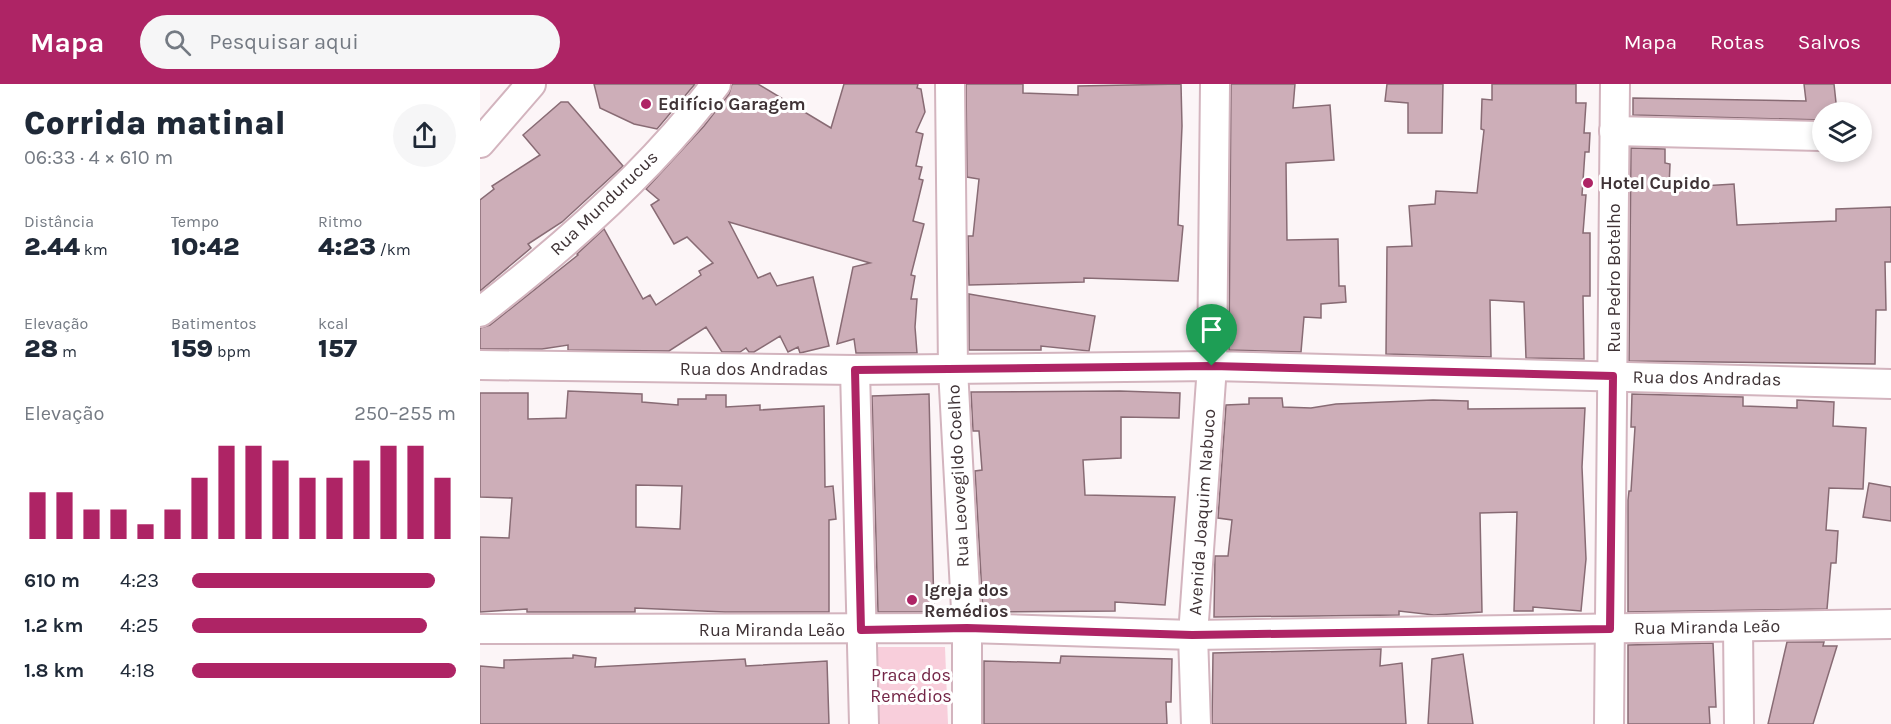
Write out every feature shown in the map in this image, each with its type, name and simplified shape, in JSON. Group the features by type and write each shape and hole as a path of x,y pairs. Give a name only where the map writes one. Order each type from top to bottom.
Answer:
{"street":[{"path":"480,143 531,84"},
{"name":"Rua Mundurucus","path":"480,312 591,221 696,111 716,84"},
{"name":"Rua Leovegildo Coelho","path":"950,84 953,369 967,628 967,724"},
{"name":"Avenida Joaquim Nabuco","path":"1196,724 1192,635 1212,366 1215,84"},
{"name":"Rua Pedro Botelho","path":"1609,724 1614,131 1618,89"},
{"path":"1614,131 1812,136"},
{"name":"Rua dos Andradas","path":"480,365 855,370 1212,366 1891,384"},
{"path":"855,370 864,724"},
{"name":"Rua Miranda Leão","path":"480,629 967,628 1192,635 1891,624"},
{"path":"1738,627 1739,724"}],"green space":[{"name":"Praca dos Remédios","path":"875,647 945,647 948,724 876,724"}],"building":[{"name":"Edifício Garagem","path":"594,84 695,84 657,129 634,124 600,108"},
{"path":"732,84 758,84 831,128 844,84 918,84 917,88 921,89 925,112 916,132 923,134 916,166 922,167 919,179 923,180 913,221 924,224 911,275 915,276 911,299 917,299 915,327 917,353 856,353 854,339 837,344 853,267 870,263 729,222 758,278 770,273 777,286 813,277 829,346 800,353 798,347 788,352 780,336 754,352 749,352 746,348 740,352 722,352 706,327 669,351 568,350 568,345 542,349 480,349 480,328 490,325 578,255 604,229 643,299 650,295 656,305 701,275 699,271 713,263 687,237 674,244 651,205 659,200 646,189 704,126 729,94"},
{"path":"966,84 1023,84 1023,93 1078,95 1078,86 1181,84 1182,126 1178,225 1183,226 1178,281 1084,278 1084,282 969,285 968,236 973,236 979,179 967,177"},
{"path":"1231,84 1295,84 1293,108 1330,105 1334,160 1286,163 1287,240 1338,239 1339,286 1345,286 1346,302 1321,304 1321,318 1304,317 1301,352 1229,350"},
{"path":"1387,84 1443,84 1442,133 1408,133 1408,103 1385,101"},
{"path":"1492,84 1576,84 1576,103 1586,103 1584,133 1590,133 1589,152 1585,152 1582,195 1586,195 1583,233 1590,233 1590,296 1583,296 1584,359 1526,358 1524,302 1490,300 1491,357 1386,354 1387,247 1412,246 1409,206 1435,204 1436,191 1477,193 1484,130 1481,129 1482,99 1492,100"},
{"path":"1804,84 1834,84 1836,102 1812,102 1812,120 1633,115 1633,98 1806,101"},
{"path":"561,102 568,102 623,166 562,222 528,244 531,248 480,291 480,200 494,189 492,186 540,155 523,135"},
{"path":"1631,148 1665,149 1665,163 1670,164 1669,188 1734,184 1737,225 1836,221 1836,209 1891,207 1891,262 1885,262 1886,310 1876,310 1875,364 1629,361"},
{"path":"969,294 1095,316 1089,351 1041,346 1041,350 969,350"},
{"path":"568,391 642,394 642,402 678,405 678,399 706,399 706,395 726,395 726,407 760,405 760,410 824,406 825,487 833,486 836,519 829,520 829,612 725,612 635,608 635,612 527,612 527,609 480,612 480,537 509,538 512,498 480,497 480,393 528,393 528,419 566,418","holes":["636,485 682,486 680,529 636,527"]},
{"path":"971,392 1180,393 1179,418 1121,417 1121,458 1083,460 1085,495 1175,497 1165,605 1115,602 1115,611 983,612 975,471 982,470 979,431 973,431"},
{"path":"929,394 934,612 878,612 872,396"},
{"path":"1632,394 1743,397 1743,406 1797,408 1797,400 1834,402 1833,426 1866,428 1863,489 1829,488 1826,530 1838,531 1836,563 1831,563 1827,609 1628,612 1628,500 1629,491 1631,491 1635,427 1631,427"},
{"path":"1249,398 1282,398 1283,407 1311,408 1336,404 1433,400 1468,401 1468,409 1585,408 1582,467 1586,559 1581,611 1533,607 1533,611 1514,611 1517,512 1480,513 1482,612 1434,615 1399,611 1399,615 1214,617 1215,556 1228,556 1232,520 1218,518 1226,405 1249,404"},
{"path":"1869,483 1891,487 1891,521 1863,517"},
{"path":"1787,642 1824,642 1823,646 1837,646 1813,724 1768,724"},
{"path":"1713,643 1716,707 1709,707 1710,724 1628,724 1628,645"},
{"path":"1381,649 1380,666 1402,663 1406,724 1212,724 1213,653"},
{"path":"1463,654 1473,724 1428,724 1432,659"},
{"path":"573,655 596,658 595,667 745,659 746,666 827,661 829,724 480,724 480,666 504,668 504,660 573,658"},
{"path":"1061,656 1172,659 1171,702 1166,702 1167,724 984,724 984,661 1060,663"}],"place":[{"name":"Edifício Garagem","path":"646,104"},
{"name":"Hotel Cupido","path":"1588,183"},
{"name":"Igreja dos Remédios","path":"912,600"}],"route":[{"path":"1212,366 1613,376 1610,629 1192,635 967,628 861,630 855,370 1212,366"}]}
